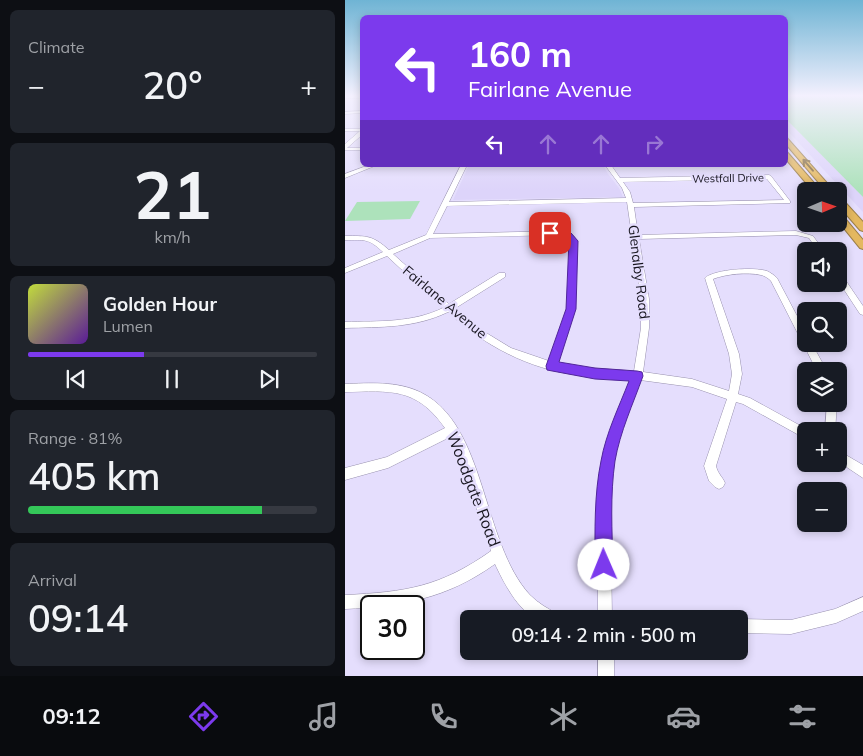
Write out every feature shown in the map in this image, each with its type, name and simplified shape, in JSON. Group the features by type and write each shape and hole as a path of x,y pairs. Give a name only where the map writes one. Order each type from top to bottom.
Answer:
{"highway":[{"path":"788,143 822,182"},
{"path":"788,157 809,182"},
{"path":"847,210 863,228"},
{"path":"847,227 863,246"}],"street":[{"path":"345,130 360,130"},
{"path":"345,148 360,133"},
{"path":"345,148 360,149"},
{"path":"345,176 369,167"},
{"path":"429,236 463,167"},
{"name":"Glenalby Road","path":"605,610 605,485 613,440 637,376 644,345 646,313 630,203 627,192 609,167"},
{"name":"Westfall Drive","path":"445,204 787,202 769,177 618,180"},
{"path":"345,270 429,236 562,233 571,236 574,241 571,309 552,366"},
{"path":"635,237 796,233 811,238 814,242"},
{"name":"Fairlane Avenue","path":"345,238 371,239 474,330 503,349 552,366 595,374 673,379 733,395 797,429"},
{"path":"719,483 713,477 710,466 736,385 736,364 709,280 711,276 718,274 760,273 772,277 797,323"},
{"path":"345,325 413,321 431,316 502,275"},
{"path":"847,289 863,312"},
{"name":"Woodgate Road","path":"345,388 395,388 417,394 437,408 453,430 462,448 505,573 524,600 537,610"},
{"path":"345,474 388,462 453,430"},
{"path":"847,461 863,472"},
{"path":"345,602 394,599 426,593 464,578 498,554"},
{"path":"748,626 791,627 835,616 863,604"},
{"path":"605,660 606,676"}],"shaded area":[{"path":"788,128 794,128 863,197 863,212 847,195 847,182 835,182 788,131"},
{"path":"468,167 604,167 623,197 453,200"}],"green space":[{"path":"794,128 863,128 863,197"},
{"path":"420,201 410,219 345,221 357,202"}],"route":[{"path":"550,233 568,234 574,241 571,309 552,366 595,374 637,376 613,440 608,461 603,512 604,565"}]}
